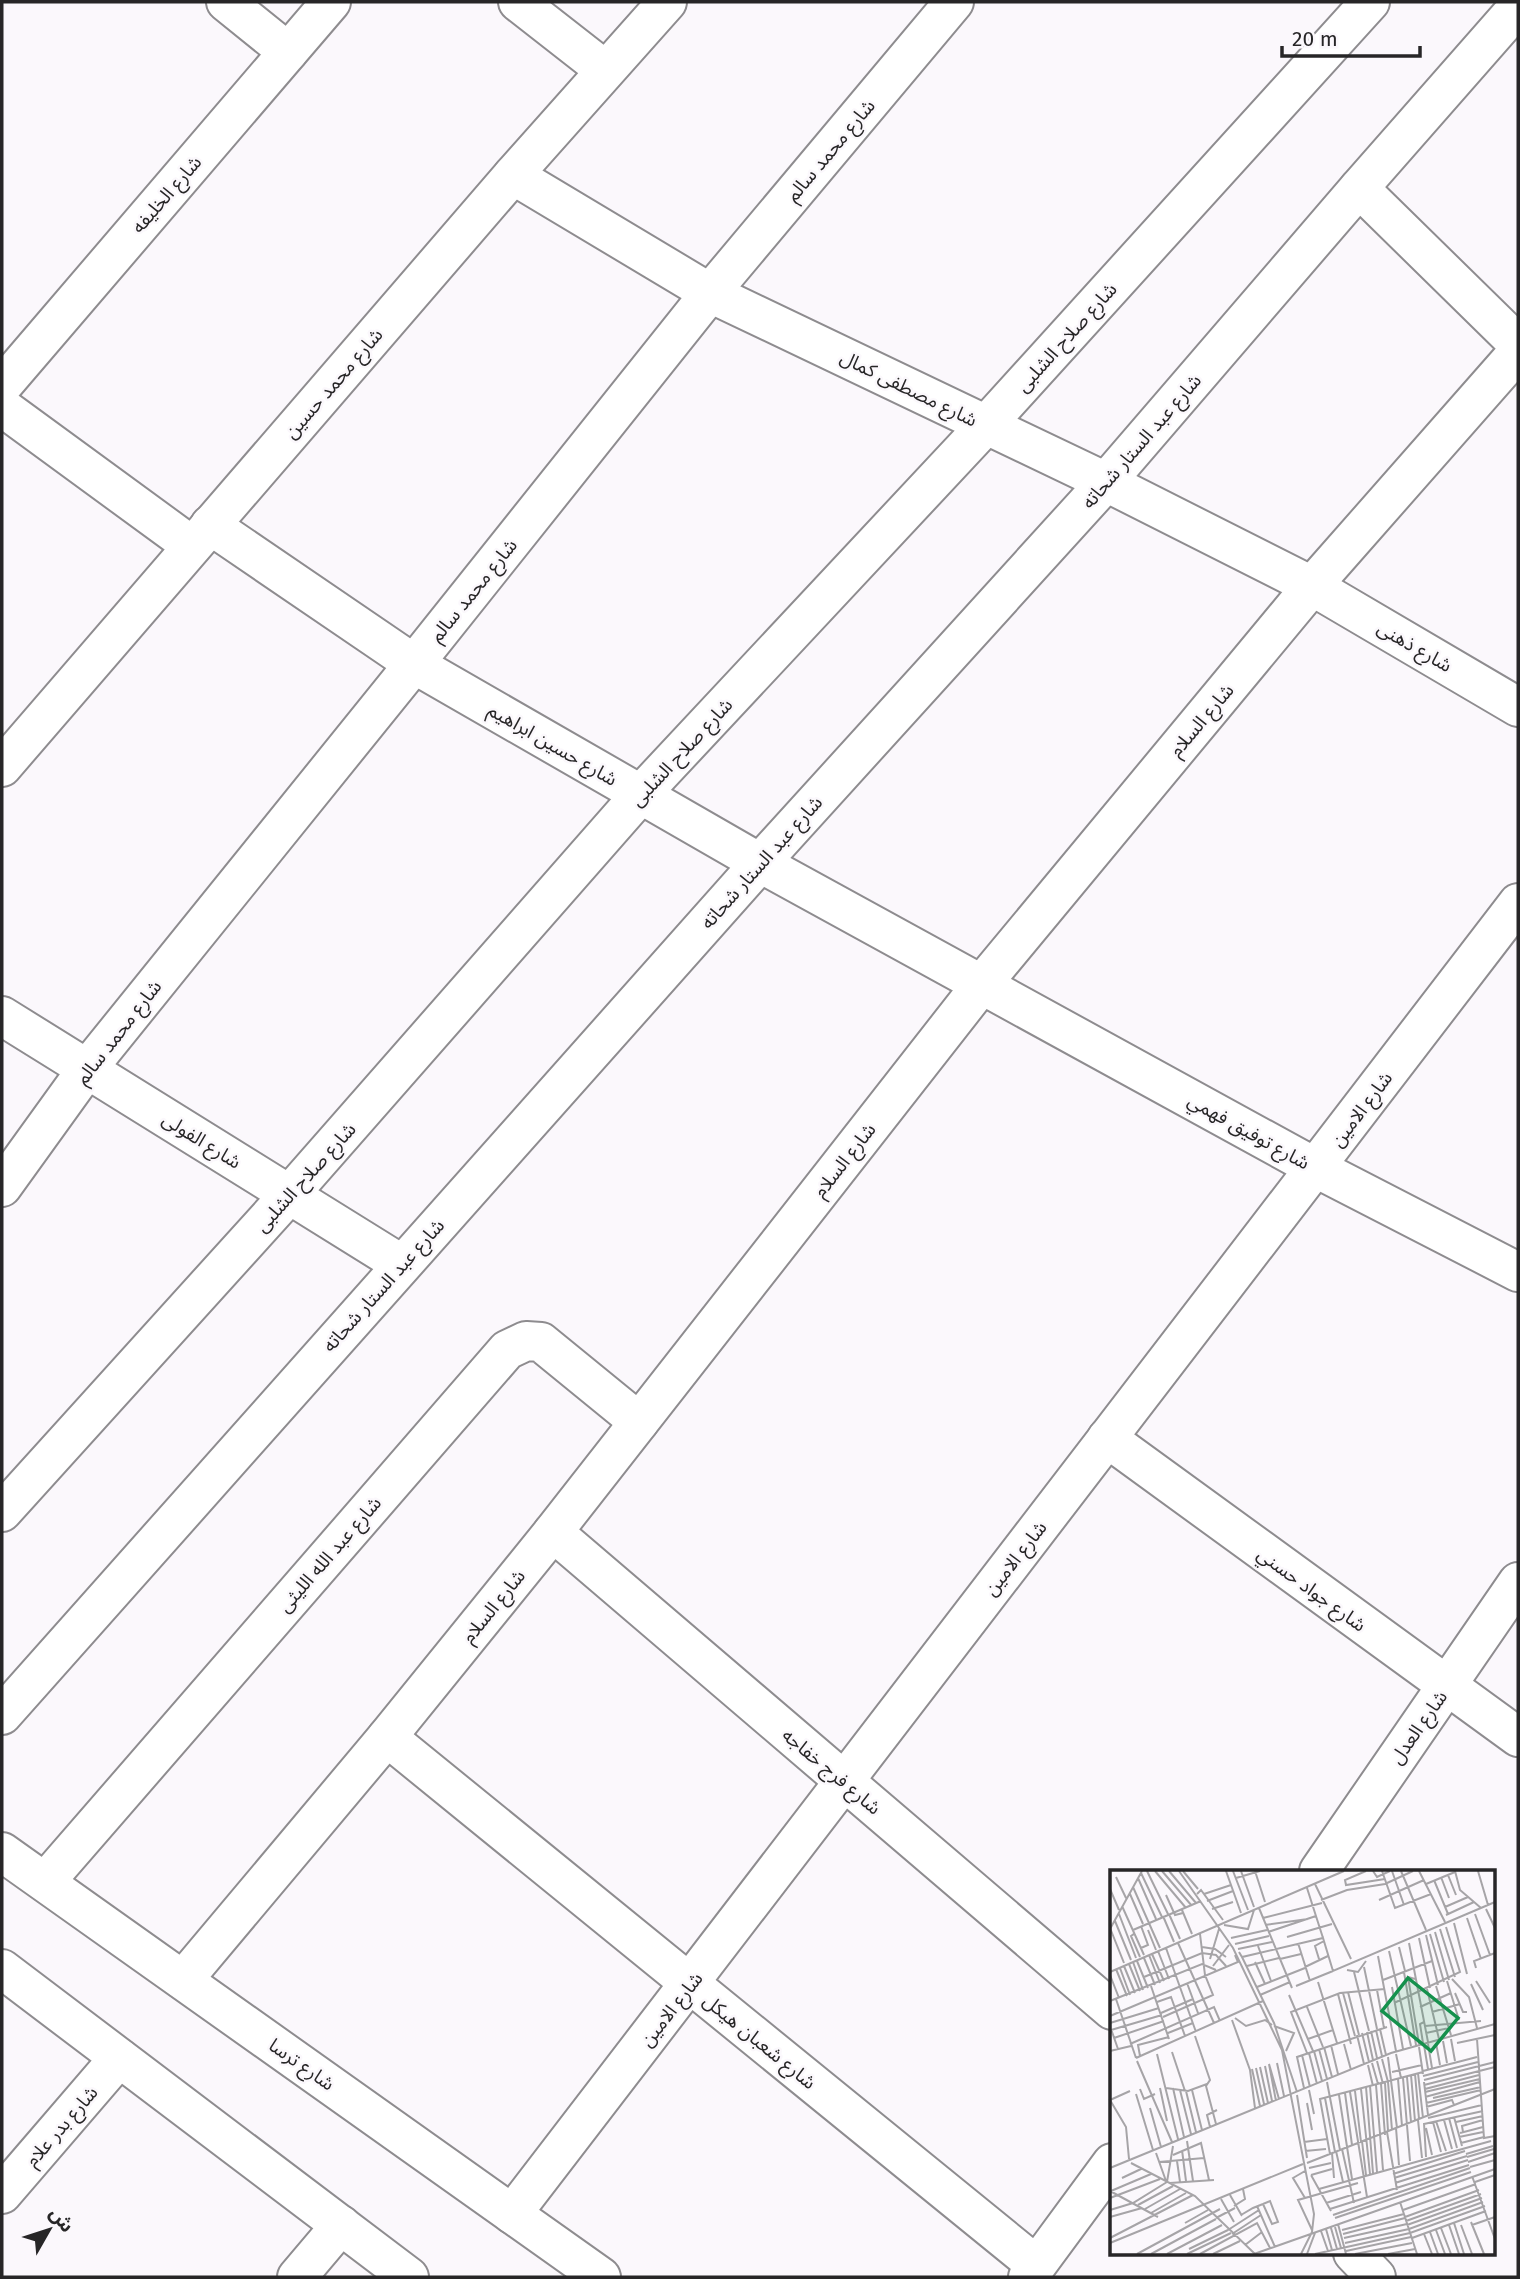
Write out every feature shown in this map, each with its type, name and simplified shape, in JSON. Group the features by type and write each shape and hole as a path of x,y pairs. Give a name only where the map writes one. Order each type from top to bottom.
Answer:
{"street":[{"path":"226,2 288,51"},
{"name":"شارع الخليفه","path":"2,386 331,2"},
{"path":"518,2 605,70"},
{"name":"شارع محمد حسين","path":"2,767 513,175 667,2"},
{"name":"شارع محمد سالم","path":"2,1186 87,1069 710,293 954,2"},
{"name":"شارع صلاح الشلبى","path":"2,1512 289,1195 641,794 986,425 1370,2"},
{"name":"شارع عبد الستار شحاته","path":"2,1715 401,1264 1105,482 1518,7"},
{"name":"شارع مصطفى كمال","path":"513,175 710,293 1105,482 1312,586"},
{"path":"1359,188 1518,344"},
{"name":"شارع السلام","path":"183,1980 387,1737 553,1532 982,984 1312,586 1518,352"},
{"name":"شارع حسين ابراهيم","path":"2,407 201,535 414,664 760,863 982,984"},
{"name":"شارع ذهنى","path":"1312,586 1518,707"},
{"name":"شارع الامين","path":"512,2214 1518,903"},
{"name":"شارع توفيق فهمي","path":"982,984 1316,1168 1518,1272"},
{"name":"شارع الفولى","path":"2,1016 401,1264"},
{"name":"شارع عبد الله الليثى","path":"45,1882 507,1350 526,1341 541,1342 639,1422"},
{"name":"شارع جواد حسني","path":"1107,1438 1518,1737"},
{"name":"شارع فرج خفاجه","path":"553,1532 1110,2008"},
{"name":"شارع العدل","path":"1320,1870 1518,1582"},
{"name":"شارع شعبان هيكل","path":"387,1737 690,1984 1032,2271"},
{"name":"شارع ترسا","path":"2,1852 601,2277"},
{"path":"2,1969 409,2277"},
{"name":"شارع بدر علام","path":"2,2194 119,2058"},
{"path":"1032,2271 1110,2166"},
{"path":"297,2277 341,2225"},
{"path":"1354,2254 1376,2277"}]}
